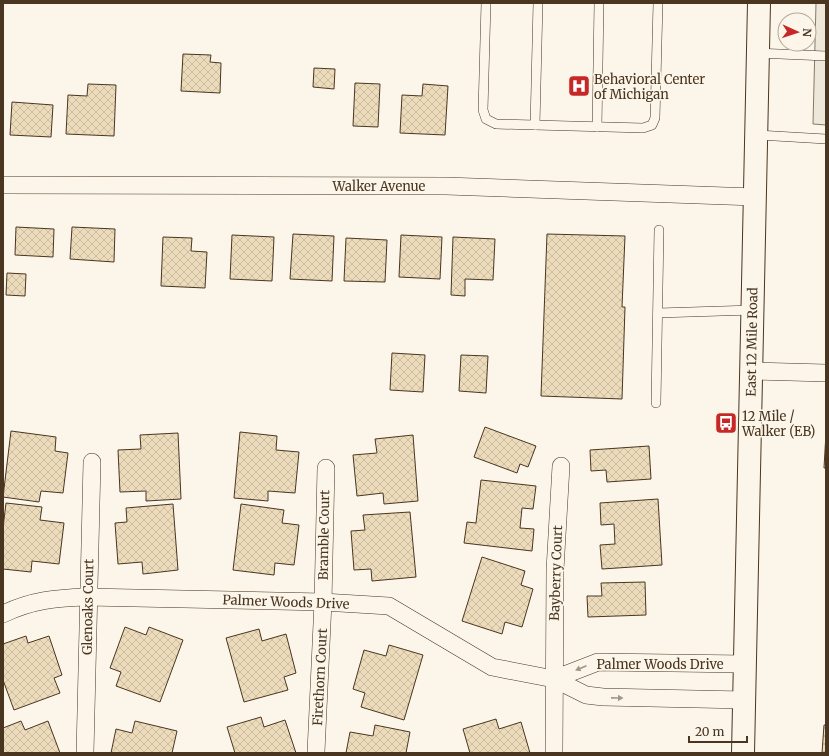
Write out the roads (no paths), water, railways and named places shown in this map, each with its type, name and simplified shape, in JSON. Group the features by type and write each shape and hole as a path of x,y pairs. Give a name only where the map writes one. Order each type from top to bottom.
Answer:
{"main road":[{"name":"East 12 Mile Road","path":"743,753 759,3"}],"street":[{"name":"Walker Avenue","path":"3,185 446,186 755,197"},
{"path":"752,371 826,373"},
{"name":"Glenoaks Court","path":"85,753 87,597 92,462"},
{"name":"Bayberry Court","path":"554,679 555,570 561,466"},
{"name":"Bramble Court","path":"323,602 326,468"},
{"name":"Palmer Woods Drive","path":"3,614 19,606 50,598 87,597 323,602 389,606 492,666 554,679 586,695 603,697 744,700"},
{"name":"Firethorn Court","path":"316,752 323,602"},
{"name":"Palmer Woods Drive","path":"554,679 598,662 745,664"},
{"path":"554,679 554,753"}],"lane":[{"path":"486,3 483,110 486,119 496,124 642,128 652,125 655,118 658,3"},
{"path":"535,125 538,3"},
{"path":"597,127 600,3"},
{"path":"758,53 826,56"},
{"path":"757,135 826,139"},
{"path":"656,403 660,230"},
{"path":"658,313 752,310"}],"place":[{"name":"Behavioral Center of Michigan","path":"579,86"},
{"name":"12 Mile / Walker (EB)","path":"726,423"}]}
